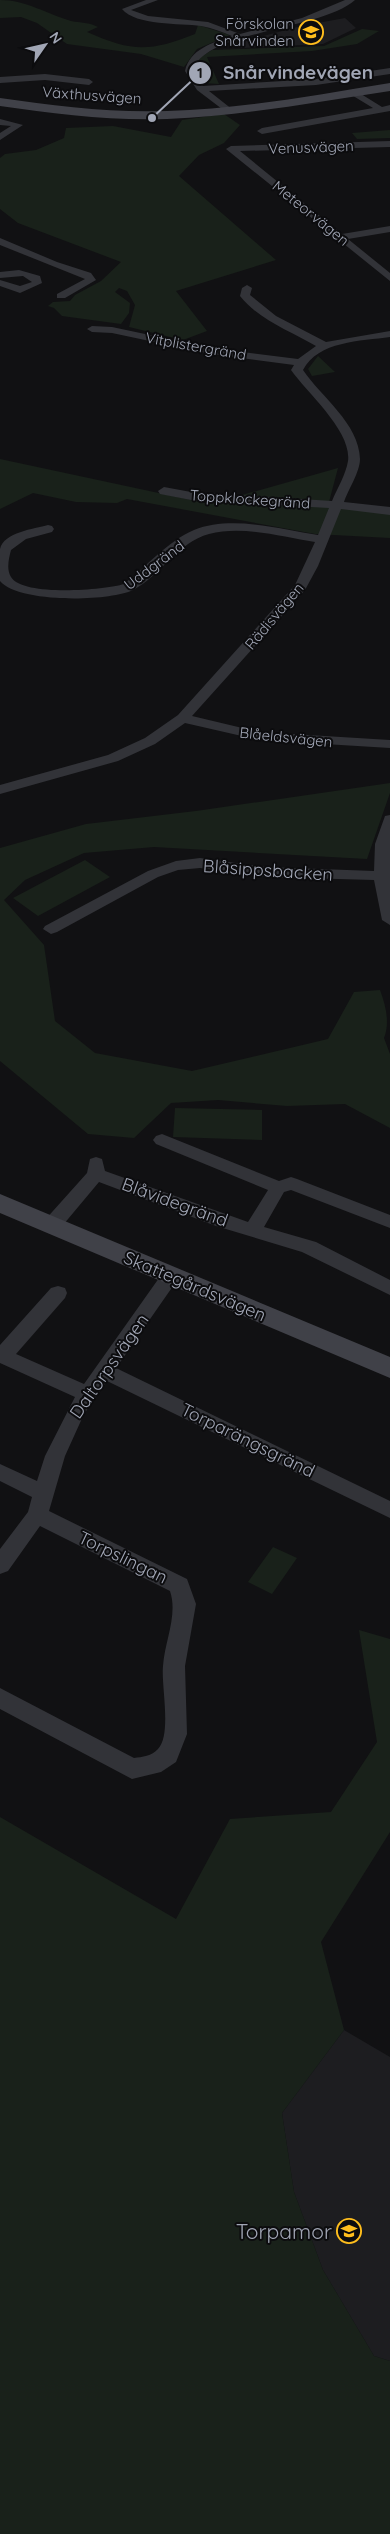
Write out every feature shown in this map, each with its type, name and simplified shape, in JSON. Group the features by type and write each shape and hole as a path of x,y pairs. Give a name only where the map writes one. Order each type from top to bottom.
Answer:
{"street":[{"path":"154,0 132,5 126,8 126,11 140,17 204,24 239,36"},
{"path":"230,110 202,89 194,80 189,69 191,61 203,50 239,36 298,22 331,11 350,0"},
{"path":"388,0 385,5 390,6"},
{"path":"202,89 316,82 390,71"},
{"path":"0,80 45,77 88,82"},
{"name":"Växthusvägen","path":"0,102 81,113 124,115 186,114 230,110 390,87"},
{"path":"353,92 386,109"},
{"path":"262,131 386,109"},
{"path":"0,122 19,125 0,137"},
{"name":"Venusvägen","path":"231,149 390,144"},
{"name":"Meteorvägen","path":"231,149 390,278"},
{"path":"340,237 390,229"},
{"path":"0,241 53,264 88,275 91,280 61,296"},
{"path":"30,274 53,264"},
{"path":"0,275 13,272 30,274 36,278 37,282 30,287 20,290 0,283"},
{"path":"247,288 244,296 256,309 325,346"},
{"name":"Vitplistergränd","path":"92,329 112,330 211,351 300,362"},
{"path":"300,362 305,355 325,346 390,334"},
{"name":"Rädisvägen","path":"0,790 112,758 150,741 183,718 300,588 352,469 354,447 347,434 297,370 300,362"},
{"name":"Toppklockegränd","path":"164,491 191,496 336,505 390,511"},
{"name":"Uddgränd","path":"48,529 24,536 6,546 2,553 2,569 4,579 9,583 27,590 81,594 119,591 129,587 193,536 211,528 241,529 322,539"},
{"name":"Blåeldsvägen","path":"183,718 230,731 271,738 390,744"},
{"path":"390,819 382,849 380,876 390,920"},
{"name":"Blåsippsbacken","path":"51,929 154,874 176,866 200,863 266,872 380,876"},
{"path":"162,1140 265,1180 278,1188"},
{"name":"Blåvidegränd","path":"51,1226 96,1168 222,1221 309,1247 390,1288"},
{"path":"253,1230 278,1188 291,1182 390,1222"},
{"name":"Skattegårdsvägen","path":"0,1203 390,1368"},
{"name":"Daltorpsvägen","path":"0,1565 37,1515 54,1456 76,1410 171,1276"},
{"path":"58,1293 1,1355 88,1394"},
{"name":"Torparängsgränd","path":"105,1371 390,1510"},
{"path":"0,1472 44,1493"},
{"name":"Torpslingan","path":"0,1698 132,1769 153,1765 168,1754 176,1734 174,1666 185,1604 179,1585 37,1515"}],"shaded area":[{"path":"0,0 19,2 71,21 95,25 98,27 87,32 103,39 129,46 153,47 179,40 195,34 198,25 230,35 197,49 184,67 141,54 67,44 37,23 21,17 0,18"},
{"name":"Förskolan Snårvinden","path":"345,18 356,28 323,44 241,48 226,46 301,26"},
{"path":"362,29 379,31 357,44 312,51 207,57 219,84 202,83 194,71 196,60 212,50 324,46"},
{"path":"224,114 240,125 224,143 199,155 179,176 276,260 176,291 207,331 183,340 129,327 135,305 127,291 119,288 115,292 130,303 129,313 121,324 62,316 54,308 48,306 53,302 70,301 75,295 101,281 121,262 18,223 0,209 0,158 5,154 36,150 64,138 66,128 113,126 171,137 182,120"},
{"path":"390,130 390,138 357,139 352,133"},
{"path":"318,356 335,372 312,376 308,369"},
{"path":"0,459 210,504 338,468 329,502 390,512 390,538 315,534 127,499 117,503 76,502 33,493 0,509"},
{"path":"390,783 390,793 367,859 154,847 84,853 25,880 4,900 44,945 55,1021 95,1053 192,1071 328,1039 354,992 380,990 384,1002 387,1026 384,1038 390,1054 390,1128 345,1104 287,1106 218,1100 171,1103 134,1138 88,1134 0,1061 0,848 86,824 196,811"},
{"path":"85,860 110,877 38,916 13,898"},
{"path":"175,1108 262,1110 262,1140 173,1137"},
{"path":"273,1547 297,1558 272,1594 248,1582"},
{"path":"359,1630 390,1639 390,1832 321,1942 344,2030 282,2113 294,2192 323,2270 374,2356 390,2361 390,2534 0,2534 0,1817 176,1919 230,1819 331,1812 377,1742"},
{"name":"Torpamor","path":"344,2030 390,2057 390,2361 374,2356 323,2270 294,2192 282,2113"}],"place":[{"name":"Förskolan Snårvinden","path":"311,32"},
{"name":"Snårvindevägen","path":"152,118"},
{"name":"Torpamor","path":"349,2231"}]}
